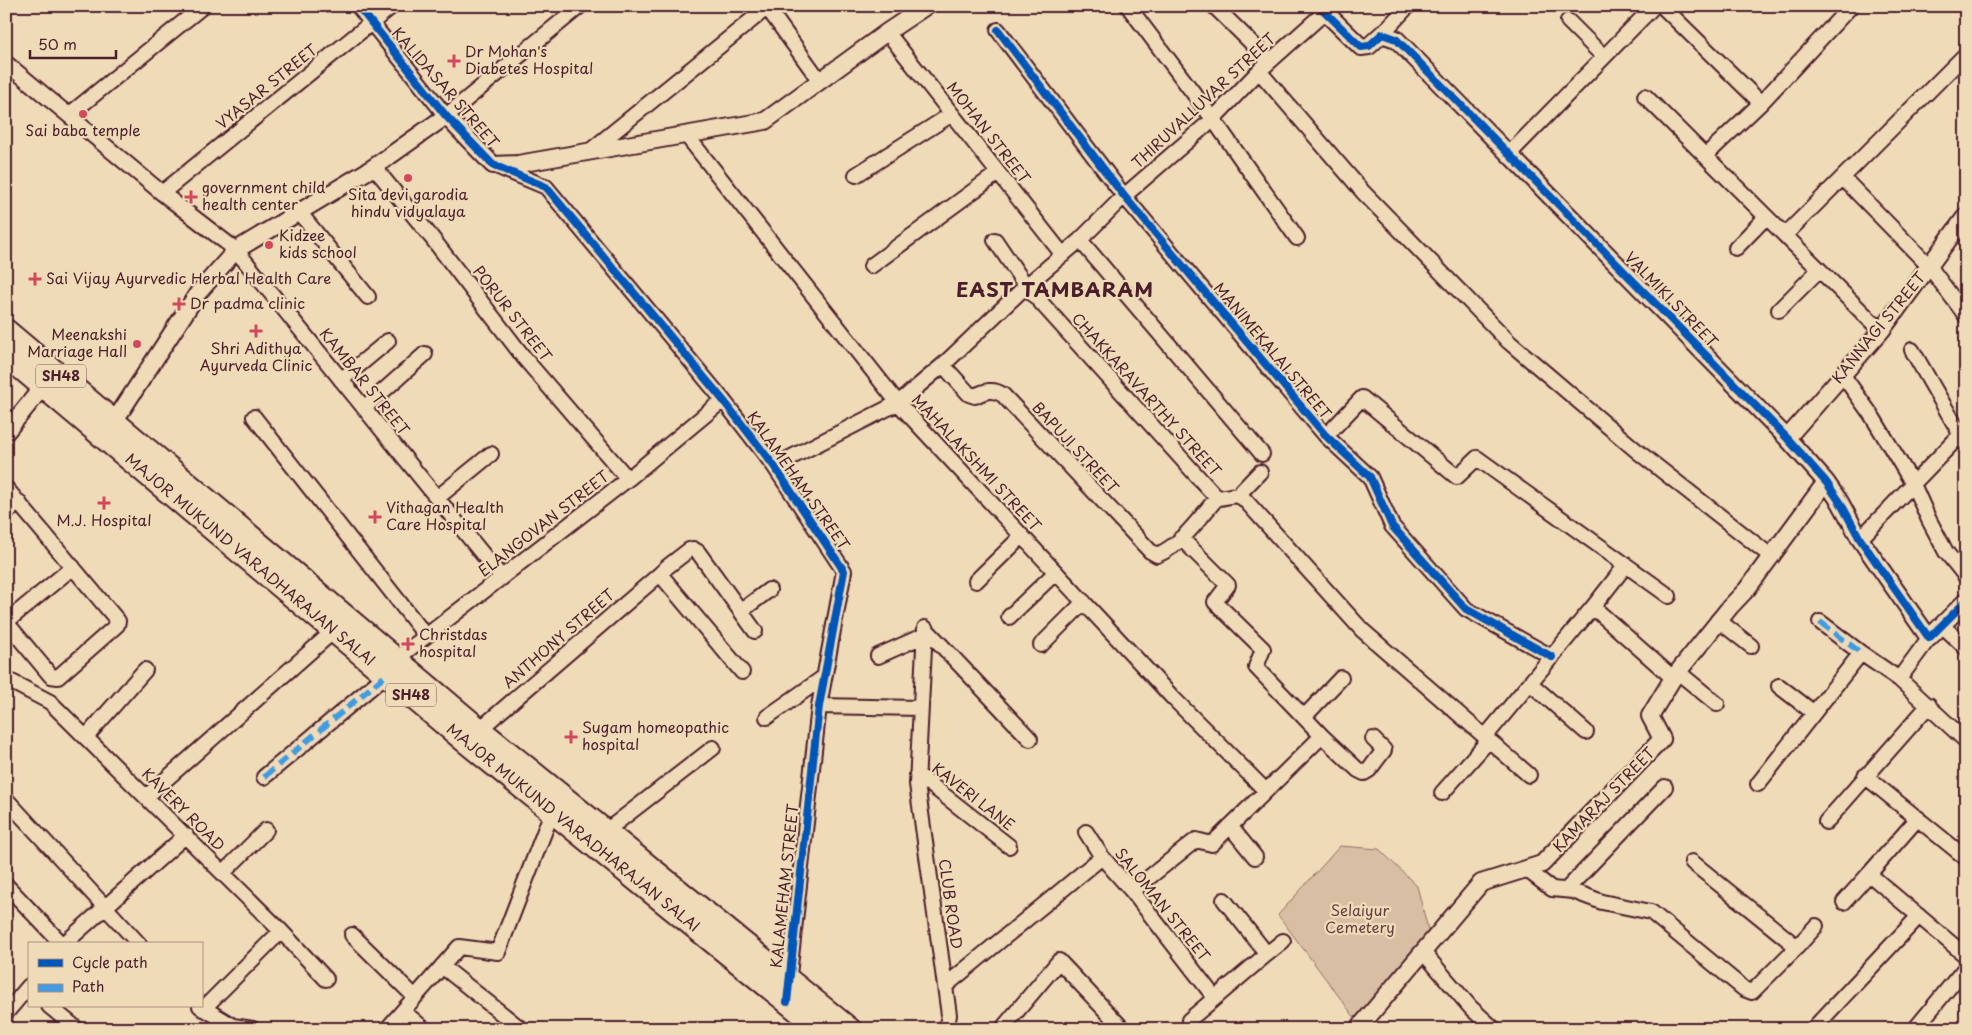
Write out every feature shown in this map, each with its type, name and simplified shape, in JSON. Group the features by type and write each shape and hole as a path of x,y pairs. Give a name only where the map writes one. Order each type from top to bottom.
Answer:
{"main road":[{"name":"SH48","path":"6,330 50,378 110,429"},
{"name":"SH48","path":"6,356 50,378"},
{"name":"MAJOR MUKUND VARADHARAJAN SALAI","path":"110,429 341,624 388,668 558,804 820,1029"},
{"name":"MAJOR MUKUND VARADHARAJAN SALAI","path":"388,668 480,729 558,804 606,830 850,1029"}],"street":[{"path":"69,115 203,6"},
{"name":"KALIDASAR STREET","path":"358,6 446,116 492,165"},
{"name":"VYASAR STREET","path":"162,193 392,6"},
{"path":"110,429 198,294 236,250 374,167 446,116 580,6"},
{"path":"492,165 518,164 765,121 887,32 926,6"},
{"path":"1128,6 1213,119 1297,238"},
{"path":"1214,6 1270,61"},
{"path":"1322,9 1361,47 1370,46 1408,6"},
{"path":"1509,154 1654,6"},
{"path":"1662,6 1760,102"},
{"path":"590,151 767,7 820,81"},
{"path":"1706,156 1760,102 1849,7"},
{"name":"THIRUVALLUVAR STREET","path":"774,466 898,403 943,365 1026,286 1064,255 1124,196 1213,119 1322,9"},
{"path":"1568,21 1603,56"},
{"name":"MANIMEKALAI STREET","path":"998,30 1124,196 1326,436 1370,477 1392,526 1466,608 1552,657"},
{"name":"MOHAN STREET","path":"887,32 1064,255"},
{"name":"VALMIKI STREET","path":"1382,34 1396,39 1787,438 1826,482 1840,502 1860,539 1929,638"},
{"path":"1785,235 1966,54"},
{"name":"KAMBAR STREET","path":"6,63 162,193 236,250 502,578"},
{"path":"1259,71 1363,192 1509,342 1637,451 1772,558"},
{"path":"1645,96 1881,331"},
{"path":"856,175 952,114"},
{"name":"MAHALAKSHMI STREET","path":"687,136 898,403 1173,698 1266,792"},
{"name":"KALAMEHAM STREET","path":"492,165 546,187 723,400 774,466 844,571 819,706 788,978 787,1002"},
{"name":"PORUR STREET","path":"374,167 432,238 525,359 628,479"},
{"path":"871,266 998,173"},
{"path":"1843,178 1928,266 1966,316"},
{"path":"299,212 368,297"},
{"path":"1736,248 1766,216"},
{"name":"KANNAGI STREET","path":"1787,438 1881,331 1966,216"},
{"name":"CHAKKARAVARTHY STREET","path":"995,240 1026,286 1217,498 1234,494 1238,495"},
{"path":"1080,240 1262,454"},
{"path":"1779,310 1819,270"},
{"path":"341,380 388,341"},
{"path":"1860,539 1913,484 1964,436 1912,350"},
{"path":"364,408 425,354"},
{"name":"BAPUJI STREET","path":"943,365 969,394 975,396 986,391 997,391 1002,395 1150,551 1157,555 1165,552 1181,538 1217,498"},
{"path":"1842,374 1872,416 1913,484 1946,552 1966,577"},
{"path":"6,432 50,378"},
{"path":"1326,436 1362,398 1457,477 1477,458 1669,596"},
{"name":"ELANGOVAN STREET","path":"264,778 426,636 628,479 723,400"},
{"path":"254,417 426,636"},
{"path":"437,498 491,454"},
{"path":"1260,472 1238,495 1362,630 1528,775"},
{"name":"KAMARAJ STREET","path":"1358,1029 1481,883 1542,864 1662,739 1650,716 1676,675 1718,620 1747,589 1772,558 1826,482"},
{"path":"6,488 20,502 118,621 117,626 58,677 51,676 6,622 73,567"},
{"path":"6,513 20,502"},
{"path":"976,580 1022,536"},
{"path":"1181,538 1227,583 1228,586 1215,602 1263,649 1256,667 1322,736 1358,770 1367,772 1383,752 1382,748 1372,739"},
{"name":"ANTHONY STREET","path":"480,729 667,566 689,550 696,550 740,611"},
{"path":"1442,793 1626,565"},
{"path":"1009,617 1056,572"},
{"path":"660,574 742,672"},
{"path":"755,632 740,611 769,590"},
{"path":"1899,679 1929,638 1966,601"},
{"path":"1041,646 1084,602"},
{"path":"1593,607 1676,675 1717,704"},
{"path":"1718,620 1751,646"},
{"path":"1820,622 1899,679 1966,741"},
{"path":"146,797 341,624"},
{"path":"1943,626 1966,648"},
{"path":"878,656 925,631 1030,739"},
{"name":"CLUB ROAD","path":"925,631 917,779 949,1015 946,1029"},
{"path":"1758,784 1861,653"},
{"path":"86,737 145,670"},
{"path":"767,717 824,677"},
{"path":"1304,717 1341,678"},
{"name":"KAVERY ROAD","path":"6,679 50,702 281,931 326,979"},
{"path":"1530,683 1586,732"},
{"path":"1780,686 1814,713"},
{"path":"1826,822 1928,705"},
{"path":"819,706 920,708"},
{"path":"1132,891 1196,840 1212,844 1322,736"},
{"path":"606,830 713,748"},
{"path":"1865,776 1966,858"},
{"name":"KAVERI LANE","path":"917,779 1009,846"},
{"path":"1566,890 1665,787"},
{"path":"6,799 137,942"},
{"path":"387,1029 459,947 498,952 558,804"},
{"path":"1844,902 1918,818"},
{"path":"1230,826 1255,857"},
{"path":"223,873 266,830"},
{"name":"SALOMAN STREET","path":"1086,832 1102,857 1132,891 1215,998"},
{"path":"65,942 186,836"},
{"path":"945,986 1102,857"},
{"path":"1692,862 1796,947"},
{"path":"1527,870 1552,889 1579,893 1602,902 1651,912 1748,991 1752,992 1816,926"},
{"path":"1869,874 1966,956"},
{"path":"6,885 61,942"},
{"path":"1224,900 1267,954"},
{"path":"1814,1029 1918,916"},
{"path":"253,1029 232,1026 202,1008 281,931"},
{"path":"352,935 415,997"},
{"path":"1189,1020 1283,941"},
{"path":"1423,952 1471,1008 1494,1029"},
{"path":"1002,1029 1059,960 1123,1029"},
{"path":"442,966 521,1029"},
{"path":"1915,1029 1966,967"},
{"path":"6,1014 28,988"},
{"path":"51,1008 77,1029"},
{"path":"402,1011 424,1029"}],"green space":[{"name":"Selaiyur Cemetery","path":"1340,846 1379,849 1417,886 1430,937 1358,1022 1278,915"}],"marked path":[{"path":"1820,622 1861,653"},
{"path":"264,777 386,675"}],"cycle path":[{"path":"358,6 446,116 493,165 546,187 723,400 774,466 844,571 819,706 787,1002"},
{"path":"1319,6 1361,47 1369,46 1382,34 1396,39 1787,438 1826,482 1840,502 1860,539 1929,638 1966,601"},
{"path":"998,30 1124,196 1326,436 1370,477 1392,526 1466,609 1552,657"}],"place":[{"name":"Dr Mohan's Diabetes Hospital","path":"454,61"},
{"name":"Sai baba temple","path":"83,114"},
{"name":"Sita devi garodia hindu vidyalaya","path":"408,178"},
{"name":"government child health center","path":"191,197"},
{"name":"Kidzee kids school","path":"269,245"},
{"name":"Sai Vijay Ayurvedic Herbal Health Care","path":"35,279"},
{"name":"Dr padma clinic","path":"179,304"},
{"name":"Shri Adithya Ayurveda Clinic","path":"256,331"},
{"name":"Meenakshi Marriage Hall","path":"137,344"},
{"name":"M.J. Hospital","path":"104,503"},
{"name":"Vithagan Health Care Hospital","path":"375,517"},
{"name":"Christdas hospital","path":"408,644"},
{"name":"Sugam homeopathic hospital","path":"571,737"}],"district":[{"name":"EAST TAMBARAM","path":"1055,290"}]}
